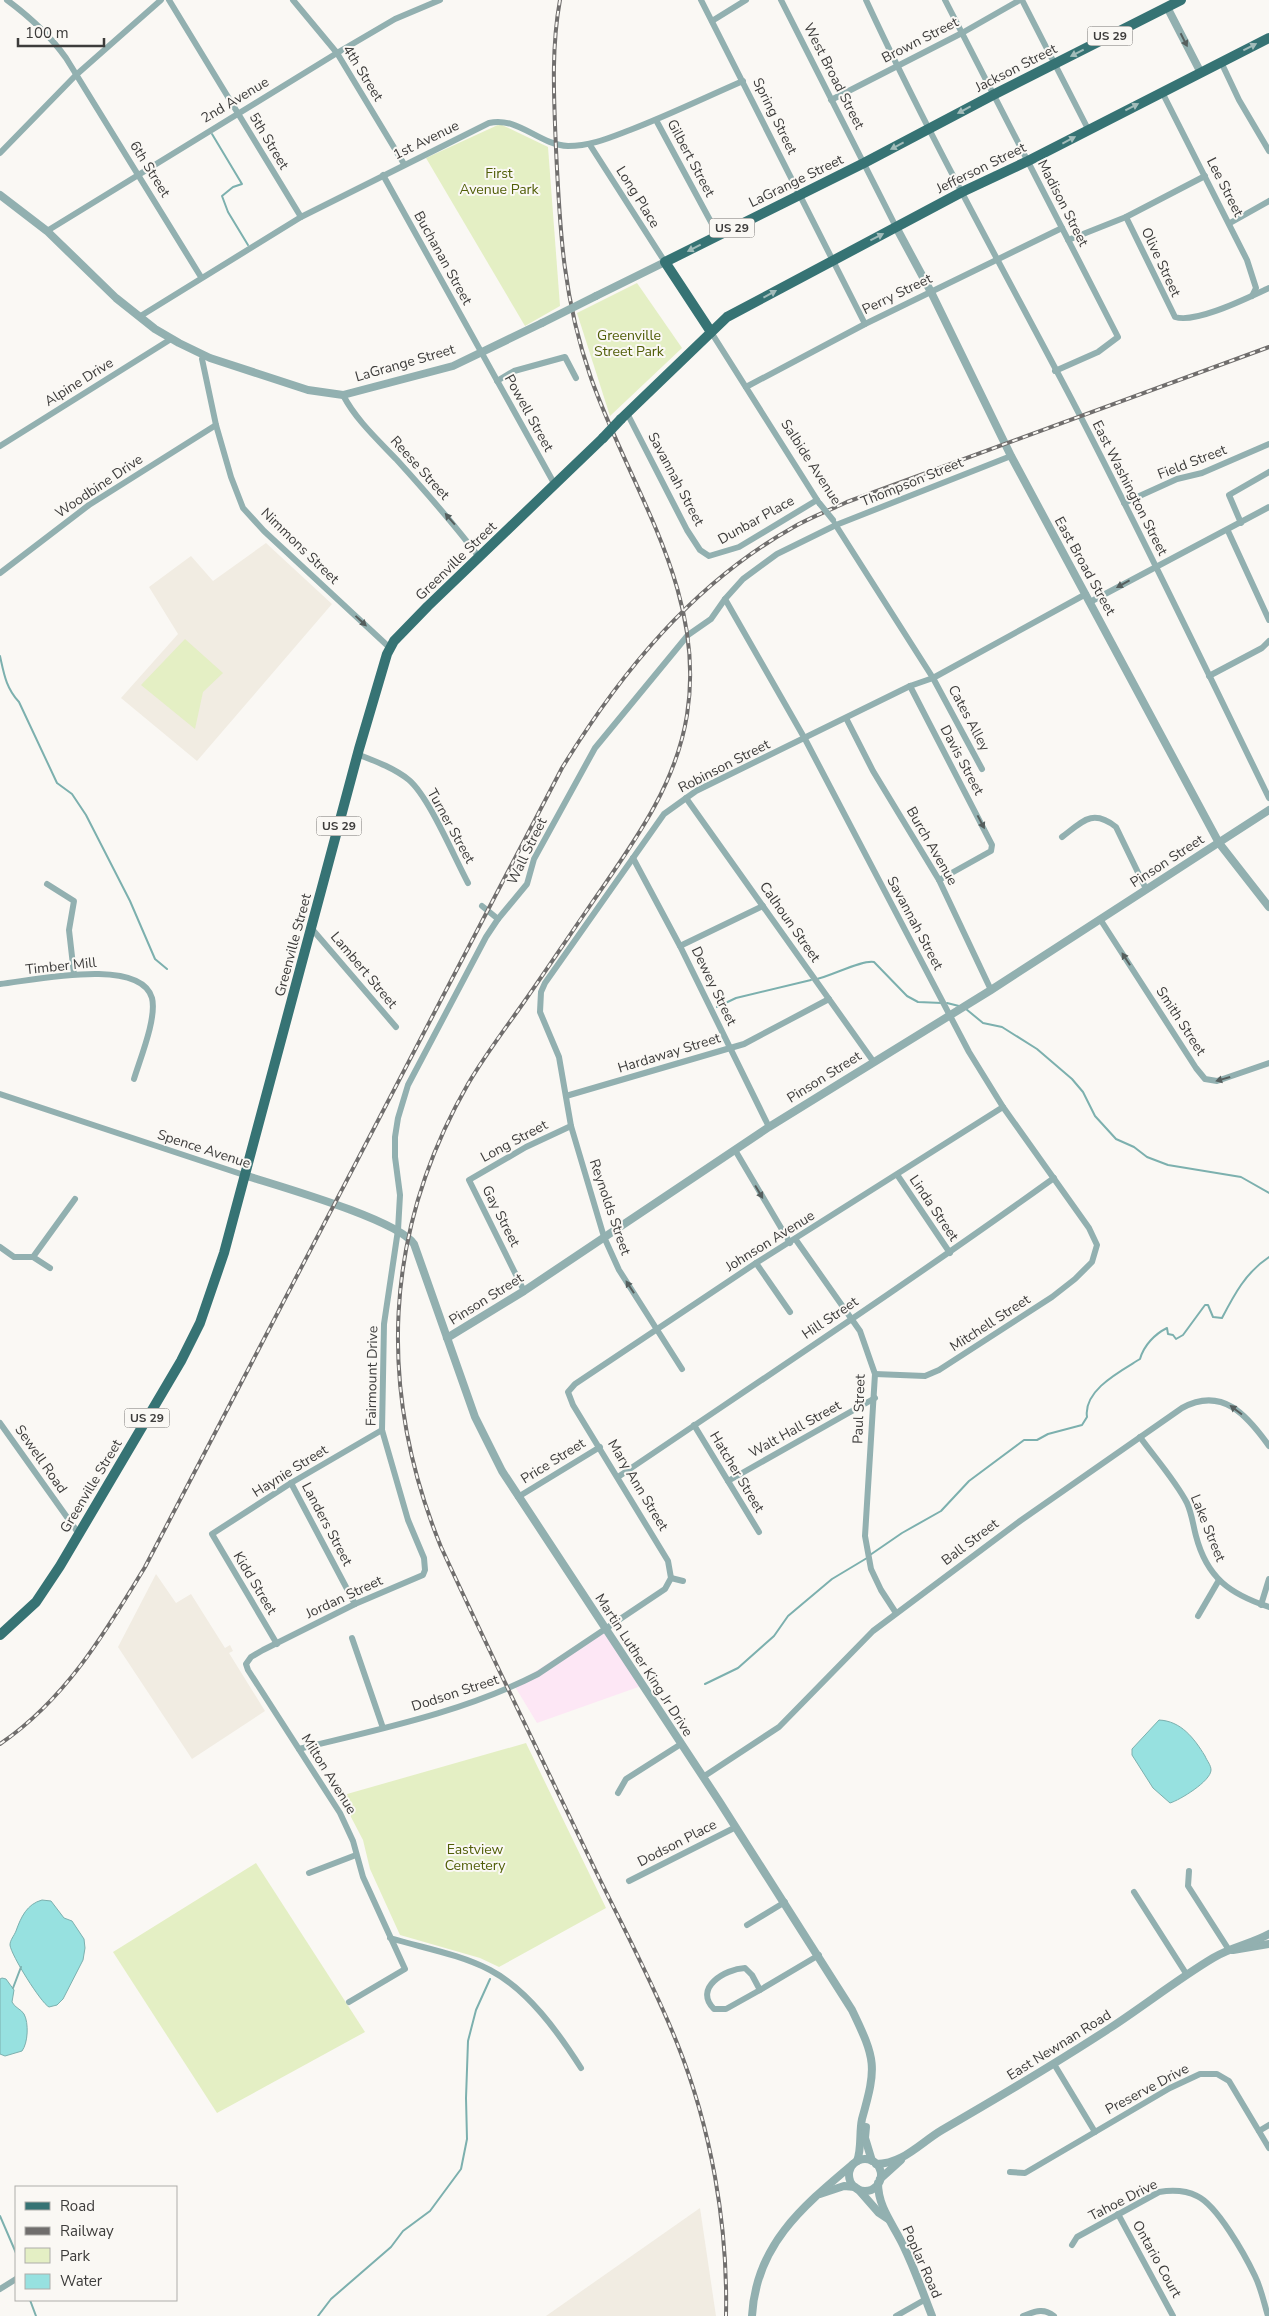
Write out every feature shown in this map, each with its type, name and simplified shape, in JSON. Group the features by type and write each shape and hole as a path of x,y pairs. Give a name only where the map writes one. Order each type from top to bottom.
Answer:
{"main road":[{"name":"Jackson Street","path":"864,163 993,94 1180,0"},
{"name":"Jefferson Street","path":"710,332 727,317 834,259 962,192 1028,162 1088,129 1269,38"},
{"name":"LaGrange Street","path":"664,262 864,163"},
{"name":"Salbide Avenue","path":"664,262 710,332"},
{"path":"704,323 727,317"},
{"name":"Greenville Street","path":"0,1635 36,1602 181,1361 200,1323 224,1250 382,664 390,648 428,606 555,485 710,332"}],"street":[{"name":"6th Street","path":"7,0 35,21 54,41 201,277"},
{"path":"0,154 76,75 161,0"},
{"name":"5th Street","path":"169,0 301,217"},
{"name":"4th Street","path":"293,0 337,53 404,164"},
{"name":"2nd Avenue","path":"47,231 337,53 395,19 440,0"},
{"name":"Spring Street","path":"701,0 834,259 865,324"},
{"path":"712,21 746,0"},
{"name":"West Broad Street","path":"781,0 896,227"},
{"name":"East Washington Street","path":"866,0 996,260 1156,566 1269,798"},
{"name":"Madison Street","path":"945,0 1118,337 1098,352 1055,371"},
{"path":"1021,0 1088,129"},
{"name":"Brown Street","path":"831,100 962,33 1021,0"},
{"path":"1167,7 1201,73"},
{"path":"1221,62 1239,100 1269,151"},
{"name":"1st Avenue","path":"139,317 301,217 489,123 498,120 513,124 556,145 590,145 656,120 743,81"},
{"name":"Lee Street","path":"1162,92 1230,223 1253,276 1256,288 1252,296"},
{"name":"Gilbert Street","path":"656,120 718,235"},
{"name":"Long Place","path":"590,145 664,262"},
{"name":"Buchanan Street","path":"383,175 481,353"},
{"path":"1068,240 1126,217 1205,176"},
{"name":"LaGrange Street","path":"0,195 47,231 116,298 171,339 204,355 308,390 344,395 453,366 664,262"},
{"path":"1230,223 1269,201"},
{"name":"Olive Street","path":"1126,217 1175,317 1182,319 1196,316 1244,301 1252,296"},
{"name":"East Broad Street","path":"896,227 931,292 1011,456 1219,842 1269,907"},
{"name":"Perry Street","path":"746,387 865,324 1062,228"},
{"path":"1252,296 1269,288"},
{"name":"Salbide Avenue","path":"710,332 933,678"},
{"name":"Alpine Drive","path":"0,446 171,339"},
{"name":"Powell Street","path":"481,353 555,485"},
{"name":"Nimmons Street","path":"204,355 202,359 216,424 231,477 244,508 264,531 390,648"},
{"path":"497,380 514,371 565,357 576,378"},
{"name":"Reese Street","path":"344,395 364,424 454,523 479,558"},
{"name":"Savannah Street","path":"624,416 687,530 700,550 706,554"},
{"name":"Woodbine Drive","path":"0,573 89,505 216,424"},
{"name":"Field Street","path":"1124,503 1177,479 1202,473 1269,444"},
{"name":"Thompson Street","path":"725,599 743,580 769,559 834,523 1011,456"},
{"path":"1241,523 1229,495 1269,472"},
{"name":"Dunbar Place","path":"706,554 710,556 720,554 738,547 818,502"},
{"path":"1090,602 1156,566 1228,531 1269,507"},
{"path":"1228,531 1269,620"},
{"name":"Robinson Street","path":"566,1096 559,1057 540,1012 541,992 555,967 664,814 696,791 910,686 933,678 1086,594"},
{"name":"Savannah Street","path":"725,599 805,739 949,1014 1003,1107 1089,1228 1097,1245 1096,1248"},
{"name":"Wall Street","path":"398,1230 400,1195 395,1157 395,1137 400,1107 413,1076 486,937 498,919 527,884 534,859 595,748 688,635 711,619 725,599"},
{"path":"1209,676 1262,648 1269,641"},
{"name":"Cates Alley","path":"933,678 982,769"},
{"name":"Davis Street","path":"910,686 992,845 991,850 939,880"},
{"name":"Burch Avenue","path":"846,718 873,770 939,880 991,990"},
{"name":"Turner Street","path":"357,754 377,762 410,780 427,804 468,883"},
{"name":"Calhoun Street","path":"686,798 873,1060"},
{"name":"Pinson Street","path":"447,1338 524,1291 769,1127 873,1060 991,990 1269,810"},
{"path":"1062,837 1088,817 1100,818 1110,822 1116,827 1146,889"},
{"name":"Dewey Street","path":"633,858 680,946 769,1127"},
{"path":"46,884 74,902 69,930 74,974"},
{"path":"482,906 498,919"},
{"path":"680,946 763,906"},
{"name":"Smith Street","path":"1100,919 1205,1079 1217,1081 1269,1063"},
{"name":"Lambert Street","path":"312,929 396,1027"},
{"name":"Timber Mill","path":"0,984 74,974 108,974 128,977 142,984 152,996 153,1012 134,1079"},
{"name":"Hardaway Street","path":"566,1096 754,1040 829,999"},
{"name":"Spence Avenue","path":"0,1094 334,1204 398,1230"},
{"name":"Reynolds Street","path":"566,1096 571,1126 604,1237 619,1270 682,1369"},
{"name":"Johnson Avenue","path":"575,1408 568,1392 575,1384 756,1263 898,1176 1003,1107"},
{"name":"Long Street","path":"469,1180 526,1147 571,1126"},
{"name":"Paul Street","path":"735,1150 793,1241 850,1318 866,1344 875,1374 875,1398 865,1536 871,1569 881,1590 896,1613"},
{"name":"Linda Street","path":"898,1176 950,1253"},
{"name":"Hill Street","path":"618,1477 850,1318 950,1253 1054,1178"},
{"name":"Gay Street","path":"469,1180 524,1291"},
{"path":"33,1257 75,1199"},
{"name":"Martin Luther King Jr Drive","path":"398,1230 409,1236 420,1254 447,1338 488,1445 518,1497 785,1902 852,2010 870,2051 873,2076 867,2107 865,2138 874,2162"},
{"name":"Fairmount Drive","path":"398,1230 384,1324 382,1430 408,1520 424,1558 426,1570 423,1575"},
{"path":"0,1247 14,1257 33,1257 50,1268"},
{"name":"Mitchell Street","path":"875,1374 925,1376 939,1370 1052,1297 1085,1270 1092,1262 1096,1248"},
{"path":"756,1263 790,1312"},
{"name":"Walt Hall Street","path":"728,1481 875,1398"},
{"name":"Ball Street","path":"703,1777 779,1727 803,1704 851,1651 896,1613 1020,1521 1192,1403 1210,1401 1232,1405 1250,1421 1269,1446"},
{"name":"Mary Ann Street","path":"575,1408 663,1550 671,1570 671,1578"},
{"name":"Sewell Road","path":"0,1423 78,1534"},
{"name":"Hatcher Street","path":"694,1425 758,1532"},
{"name":"Haynie Street","path":"212,1534 291,1483 382,1430"},
{"name":"Lake Street","path":"1140,1437 1186,1501 1192,1515 1203,1557 1219,1580 1245,1600 1269,1607"},
{"name":"Price Street","path":"518,1497 600,1447"},
{"name":"Landers Street","path":"291,1483 355,1604"},
{"name":"Kidd Street","path":"212,1534 277,1644"},
{"name":"Jordan Street","path":"277,1644 355,1604 423,1575"},
{"path":"606,1630 664,1589 671,1578 684,1581"},
{"path":"1261,1605 1269,1579"},
{"path":"1198,1616 1219,1580"},
{"name":"Dodson Street","path":"299,1749 452,1709 521,1683 606,1630"},
{"path":"352,1638 383,1728"},
{"name":"Milton Avenue","path":"277,1644 251,1657 246,1664 248,1670 340,1813 353,1841 363,1878 405,1969 349,2002"},
{"path":"618,1793 626,1779 682,1744"},
{"name":"Dodson Place","path":"629,1881 736,1827"},
{"path":"310,1873 356,1855"},
{"path":"1188,1871 1188,1886 1229,1950"},
{"path":"1134,1892 1187,1975"},
{"path":"747,1925 785,1902"},
{"name":"East Newnan Road","path":"879,2181 902,2158 938,2133 1054,2064 1215,1957 1269,1934"},
{"path":"390,1938 473,1963 497,1974 550,2023 581,2068"},
{"name":"East Newnan Road","path":"1229,1950 1269,1944"},
{"path":"760,1990 752,1975 745,1968 735,1969 722,1974 710,1985 707,1993 708,2004 714,2009 726,2009 760,1990 819,1956"},
{"path":"1054,2064 1094,2132"},
{"name":"Preserve Drive","path":"1010,2172 1025,2172 1170,2088 1200,2074 1217,2074 1229,2081 1269,2148"},
{"name":"Martin Luther King Jr Drive","path":"855,2163 860,2154 862,2118 867,2107"},
{"path":"1258,2131 1269,2125"},
{"name":"East Newnan Road","path":"874,2162 888,2163 902,2158"},
{"path":"752,2316 759,2276 773,2246 797,2213 820,2194 827,2185 855,2163 867,2159 874,2162 880,2173 879,2181 870,2190 844,2186 820,2194"},
{"path":"855,2163 850,2168 849,2179 856,2188"},
{"name":"Poplar Road","path":"879,2181 879,2198 888,2219 904,2246 932,2316"},
{"name":"Poplar Road","path":"856,2188 888,2219"},
{"name":"Tahoe Drive","path":"1072,2245 1077,2237 1159,2192 1173,2190 1196,2195 1206,2201 1218,2214 1256,2276 1266,2315"},
{"name":"Ontario Court","path":"1118,2214 1172,2316"},
{"path":"0,2289 15,2280"},
{"path":"896,2316 903,2314 926,2299"},
{"path":"1023,2316 1041,2310 1049,2312 1054,2316"}],"shaded area":[{"path":"266,543 332,604 197,761 121,698 178,634 149,587 191,556 213,581"},
{"path":"156,1574 176,1603 191,1594 225,1648 230,1645 233,1651 229,1653 265,1711 192,1759 118,1647"},
{"path":"605,1627 644,1685 537,1723 514,1685"},
{"path":"700,2208 716,2316 546,2316"}],"green space":[{"name":"First Avenue Park","path":"500,124 548,147 560,306 525,326 426,158"},
{"name":"Greenville Street Park","path":"637,283 682,348 610,416 577,313"},
{"path":"185,639 223,673 203,692 195,729 141,685"},
{"name":"Eastview Cemetery","path":"526,1743 606,1908 499,1967 480,1958 400,1935 370,1869 363,1840 340,1796"},
{"path":"256,1863 365,2032 217,2113 113,1952"}],"water":[{"path":"1159,1720 1174,1724 1186,1732 1201,1749 1211,1768 1210,1774 1201,1784 1170,1803 1153,1788 1132,1755 1132,1749"},
{"path":"42,1900 51,1901 64,1918 72,1921 84,1939 85,1948 83,1960 63,1999 57,2005 49,2007 27,1978 15,1958 10,1945 25,1912 32,1905"},
{"path":"0,1979 6,1979 14,1990 12,2002 24,2014 27,2028 26,2043 22,2051 5,2056 0,2054"}],"waterway":[{"path":"212,134 242,184 233,187 222,196 228,212 248,245"},
{"path":"0,656 8,686 19,702 57,783 72,794 86,815 130,901 155,959 167,969"},
{"path":"817,979 855,965 874,962 907,996 918,1002 942,1003"},
{"path":"717,1007 736,998 811,980"},
{"path":"947,1003 959,1006"},
{"path":"966,1009 983,1023 1002,1027 1037,1049 1072,1079 1083,1092 1095,1116 1116,1139 1134,1147 1147,1157 1168,1165 1241,1177 1269,1193"},
{"path":"870,1555 902,1533 941,1511 969,1481 1024,1440 1037,1440 1048,1434 1082,1425 1087,1417 1087,1407 1097,1390 1105,1382 1140,1359 1144,1349 1158,1333 1167,1328 1168,1334 1173,1335 1176,1339 1183,1335 1205,1305 1208,1305 1213,1317 1222,1318 1247,1277 1269,1257"},
{"path":"705,1684 738,1668 774,1636 788,1616 832,1579 867,1558"},
{"path":"13,1988 21,1967"},
{"path":"318,2316 331,2299 391,2247 403,2231 430,2211 461,2169 467,2139 468,2041 476,2010 490,1979"},
{"path":"0,2216 15,2251"},
{"path":"30,2301 36,2316"}],"railway":[{"path":"560,0 555,37 554,74 559,209 564,265 574,320 591,378 607,419 644,501 676,583 686,626 690,669 687,715 681,743 661,795 617,867 481,1063 468,1084 440,1140 419,1197 405,1254 399,1312 399,1371 406,1429 420,1488 441,1547 646,1973 689,2075 708,2142 715,2177 724,2246 726,2316"},
{"path":"0,1744 44,1707 64,1686 99,1640 145,1567 562,768 609,698 662,633 691,603 756,550 812,518 847,502 1269,347"}]}
